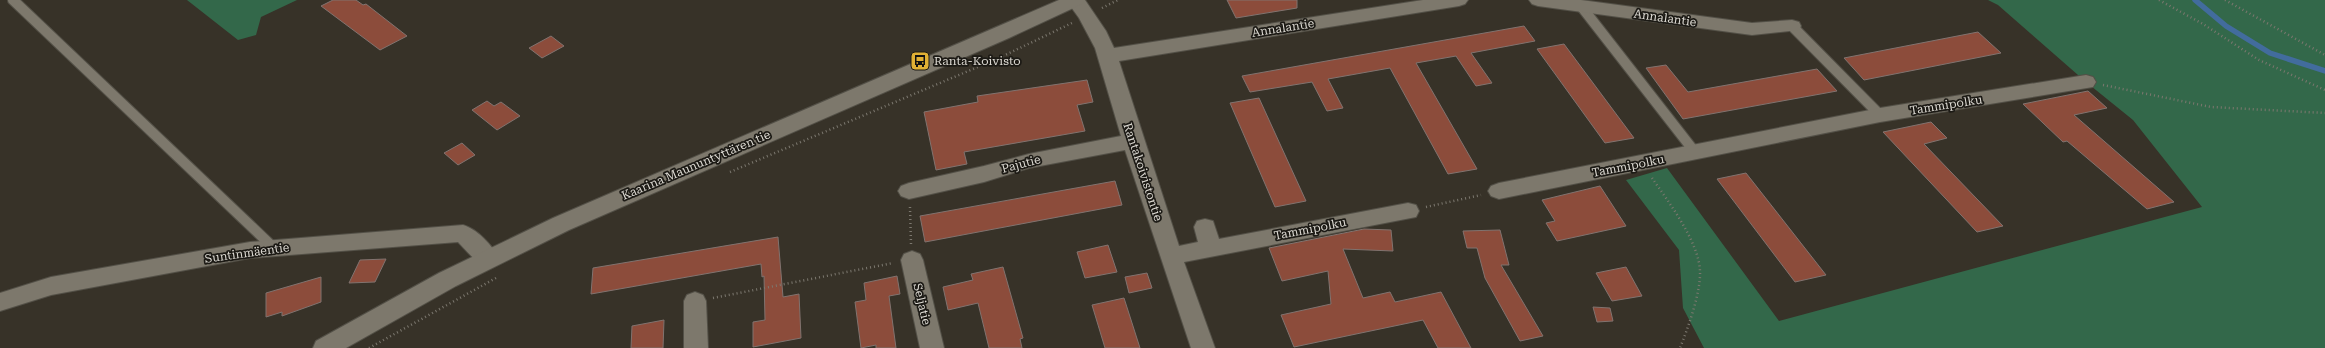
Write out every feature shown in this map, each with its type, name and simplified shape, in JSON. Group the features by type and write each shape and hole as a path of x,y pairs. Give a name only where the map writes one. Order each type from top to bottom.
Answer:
{"main road":[{"name":"Kaarina Maununtyttären tie","path":"325,348 493,268 614,199 1080,5"}],"street":[{"name":"Annalantie","path":"1107,55 1127,54 1459,0"},
{"name":"Annalantie","path":"1538,0 1752,29 1792,26"},
{"name":"Rantakoivistontie","path":"1080,5 1107,55 1133,141 1203,348"},
{"name":"Tammipolku","path":"1499,192 1546,181 1643,164 1694,152 1880,115 2086,82"},
{"name":"Pajutie","path":"909,191 984,174 1028,161 1133,141"},
{"name":"Tammipolku","path":"1171,256 1408,211"},
{"path":"1205,227 1210,248"},
{"name":"Suntinmäentie","path":"0,302 51,286 250,250 463,233 493,268"},
{"name":"Seljatie","path":"912,260 932,348"},
{"path":"695,302 696,348"}],"lane":[{"path":"13,0 274,248"},
{"path":"1581,6 1694,152"},
{"path":"1792,26 1880,115"}],"path":[{"path":"727,173 999,58 1080,5 1118,0"},
{"path":"2160,0 2203,24 2259,60 2325,90"},
{"path":"2225,0 2325,55"},
{"path":"2086,82 2160,95 2211,107 2325,113"},
{"path":"1643,164 1693,247 1700,270 1686,336 1680,348"},
{"path":"695,302 912,260 909,191"},
{"path":"1408,211 1499,192"},
{"path":"369,348 493,268"}],"green space":[{"path":"187,0 297,0 261,17 256,35 238,40"},
{"path":"1988,0 2325,0 2325,348 1704,348 1683,308 1679,250 1626,180 1667,168 1779,321 2202,207 2133,120 2086,82 1998,5"}],"building":[{"path":"333,0 356,0 363,5 366,4 407,36 380,50 321,6"},
{"path":"1227,0 1297,0 1297,8 1236,18"},
{"path":"1524,26 1535,41 1471,53 1492,83 1476,86 1456,56 1416,63 1477,169 1448,174 1390,68 1328,79 1343,108 1327,111 1312,82 1250,92 1242,76"},
{"path":"1978,32 2001,53 1864,80 1844,58"},
{"path":"551,36 564,46 542,58 529,48"},
{"path":"1564,44 1634,138 1605,143 1537,49"},
{"path":"1666,65 1688,92 1817,69 1837,91 1683,119 1646,68"},
{"path":"1087,80 1093,102 1077,105 1085,131 964,152 967,164 936,170 924,112 978,102 977,96"},
{"path":"2088,91 2107,108 2074,115 2174,202 2147,209 2067,141 2063,142 2023,104"},
{"path":"1259,98 1306,201 1275,207 1230,103"},
{"path":"487,101 494,106 501,102 520,116 497,130 472,110"},
{"path":"1931,122 1947,138 1924,144 2003,226 1977,232 1883,132"},
{"path":"462,143 475,155 458,165 444,153"},
{"path":"1746,173 1826,275 1795,282 1717,179"},
{"path":"1115,181 1122,205 925,242 920,216"},
{"path":"1600,186 1626,226 1557,241 1546,223 1555,221 1542,200"},
{"path":"1364,229 1391,230 1393,251 1343,249 1363,298 1390,292 1395,302 1441,292 1471,348 1438,348 1423,320 1294,347 1281,315 1331,304 1328,271 1282,281 1269,248"},
{"path":"1500,230 1509,265 1501,265 1543,336 1520,341 1485,278 1477,248 1467,248 1463,231"},
{"path":"778,237 783,297 799,294 801,338 753,347 753,322 765,320 764,276 762,277 761,264 591,294 593,268"},
{"path":"1108,245 1117,272 1085,278 1077,252"},
{"path":"386,259 375,282 349,283 360,260"},
{"path":"1003,267 1023,338 1020,339 1022,348 989,348 978,303 948,310 943,287 973,280 971,274"},
{"path":"1626,267 1642,296 1612,301 1596,273"},
{"path":"1147,273 1152,288 1129,293 1125,277"},
{"path":"897,276 900,294 889,296 896,348 876,348 876,345 861,348 855,302 866,300 864,283"},
{"path":"321,277 321,302 282,316 282,312 266,317 266,293"},
{"path":"1124,298 1140,348 1105,348 1092,305"},
{"path":"1593,307 1610,308 1613,321 1597,322"},
{"path":"664,320 663,348 631,348 632,326"}],"waterway":[{"path":"2195,0 2226,26 2270,53 2325,71"}],"place":[{"name":"Ranta-Koivisto","path":"920,61"}]}
